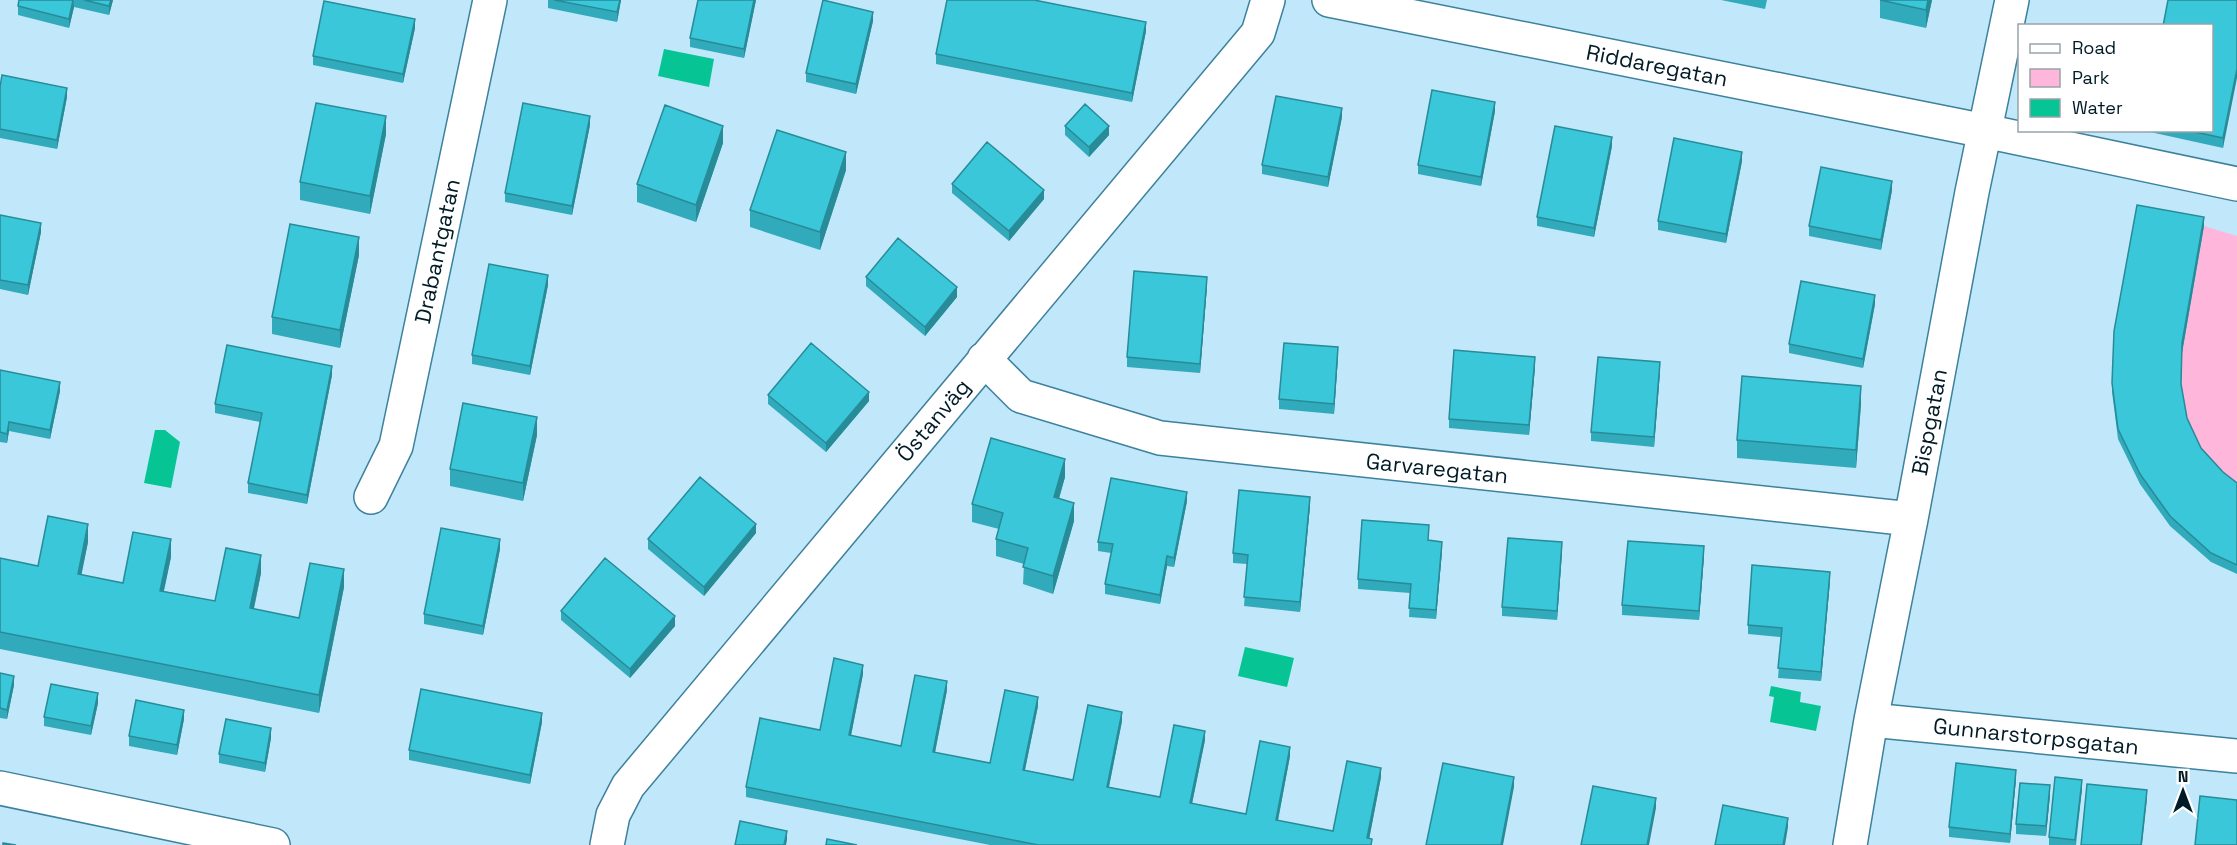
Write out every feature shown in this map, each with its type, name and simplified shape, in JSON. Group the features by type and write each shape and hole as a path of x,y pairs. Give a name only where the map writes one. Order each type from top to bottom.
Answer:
{"street":[{"name":"Drabantgatan","path":"371,497 396,446 490,0"},
{"name":"Östanväg","path":"607,845 613,815 628,786 1258,33 1268,0"},
{"name":"Riddaregatan","path":"1329,0 1985,131 2237,184"},
{"name":"Bispgatan","path":"1850,845 1871,720 2012,0"},
{"name":"Garvaregatan","path":"984,359 1021,396 1160,438 1911,519"},
{"name":"Gunnarstorpsgatan","path":"1871,720 2237,756"},
{"path":"0,788 273,845"}],"green space":[{"path":"2204,226 2237,236 2237,493 2223,482 2187,428 2181,393 2182,353"}],"water":[{"path":"664,49 714,59 709,87 658,76"},
{"path":"155,430 165,430 180,442 171,488 144,483"},
{"path":"1245,647 1294,658 1287,687 1238,676"},
{"path":"1771,686 1801,692 1800,702 1821,706 1816,731 1770,722 1774,697 1769,696"}],"building":[{"path":"19,0 73,0 69,19 18,6"},
{"path":"84,0 111,0 109,6"},
{"path":"554,0 620,0 617,12"},
{"path":"698,0 754,0 744,49 690,38"},
{"path":"823,0 873,12 856,84 806,73"},
{"path":"947,0 1034,0 1146,22 1132,93 936,54"},
{"path":"1880,0 1928,0 1926,10"},
{"path":"2168,0 2237,0 2237,69 2223,138 2195,132 2213,132 2213,24 2163,24"},
{"path":"324,1 415,19 403,74 313,56"},
{"path":"2,75 67,88 57,140 0,129"},
{"path":"1432,90 1495,102 1481,177 1418,165"},
{"path":"1276,96 1342,108 1328,177 1262,165"},
{"path":"316,103 386,116 370,196 300,182"},
{"path":"523,103 590,116 572,206 505,193"},
{"path":"1085,104 1109,126 1089,147 1065,126"},
{"path":"665,105 723,126 696,205 637,184"},
{"path":"1555,126 1612,137 1594,228 1537,217"},
{"path":"777,130 846,152 820,232 750,210"},
{"path":"1674,138 1742,152 1726,234 1658,221"},
{"path":"987,142 1044,190 1009,231 952,184"},
{"path":"1821,167 1892,181 1881,240 1809,226"},
{"path":"2137,205 2204,217 2182,343 2181,384 2187,418 2201,448 2223,472 2237,483 2237,565 2211,553 2170,516 2140,474 2118,429 2112,383 2114,331"},
{"path":"0,215 41,223 28,285 0,280"},
{"path":"290,224 359,237 340,330 272,317"},
{"path":"898,238 957,287 925,327 866,277"},
{"path":"489,264 548,275 530,366 472,355"},
{"path":"1134,271 1207,277 1200,364 1127,357"},
{"path":"1801,281 1875,295 1863,359 1789,344"},
{"path":"811,343 869,392 826,443 768,395"},
{"path":"1284,343 1338,347 1334,404 1279,399"},
{"path":"227,345 332,366 307,495 248,483 262,413 215,404"},
{"path":"1454,350 1535,357 1529,425 1449,419"},
{"path":"1598,357 1660,362 1654,437 1591,432"},
{"path":"0,370 60,382 50,430 9,422 7,434 0,432"},
{"path":"1742,376 1861,386 1856,450 1737,440"},
{"path":"463,403 537,417 523,483 450,469"},
{"path":"991,438 1065,459 1054,497 1074,503 1053,576 1023,567 1028,548 996,539 1003,513 972,504"},
{"path":"700,477 756,524 704,587 648,539"},
{"path":"1111,478 1187,492 1174,558 1167,556 1160,595 1105,584 1113,544 1098,542"},
{"path":"1239,490 1310,497 1300,602 1244,597 1248,555 1233,553"},
{"path":"48,516 88,524 78,574 123,583 133,532 171,539 160,591 215,601 226,548 261,555 250,608 299,618 310,563 344,569 319,695 0,632 0,558 38,566"},
{"path":"1362,520 1429,525 1428,540 1442,542 1436,610 1409,608 1411,584 1358,579"},
{"path":"441,528 500,539 483,626 424,614"},
{"path":"1508,538 1562,542 1557,611 1502,607"},
{"path":"1628,541 1704,546 1699,611 1622,605"},
{"path":"605,558 675,616 630,669 561,611"},
{"path":"1752,565 1830,572 1821,672 1778,668 1782,628 1748,625"},
{"path":"834,658 863,665 849,735 901,746 915,675 947,681 933,752 990,763 1005,690 1038,697 1023,770 1073,780 1088,705 1122,712 1107,787 1160,797 1174,725 1205,731 1190,803 1246,814 1260,741 1290,747 1276,820 1333,831 1347,761 1381,768 1367,838 1372,839 1371,845 1038,845 746,787 760,718 820,730"},
{"path":"0,673 14,676 7,710 0,708"},
{"path":"51,684 98,693 91,726 44,717"},
{"path":"421,689 542,713 530,775 409,750"},
{"path":"136,700 184,710 177,745 129,736"},
{"path":"226,719 271,728 265,763 219,754"},
{"path":"1443,763 1514,777 1501,845 1426,845"},
{"path":"1956,763 2016,770 2010,834 1949,827"},
{"path":"2055,777 2082,780 2075,840 2049,837"},
{"path":"2020,783 2050,785 2046,826 2016,824"},
{"path":"2087,784 2147,790 2141,845 2081,845"},
{"path":"1593,786 1656,798 1647,845 1581,845"},
{"path":"2200,796 2237,800 2237,845 2195,845"},
{"path":"1723,805 1788,818 1783,845 1715,845"},
{"path":"740,821 787,831 784,845 735,845"},
{"path":"827,839 857,845 826,845"}]}
